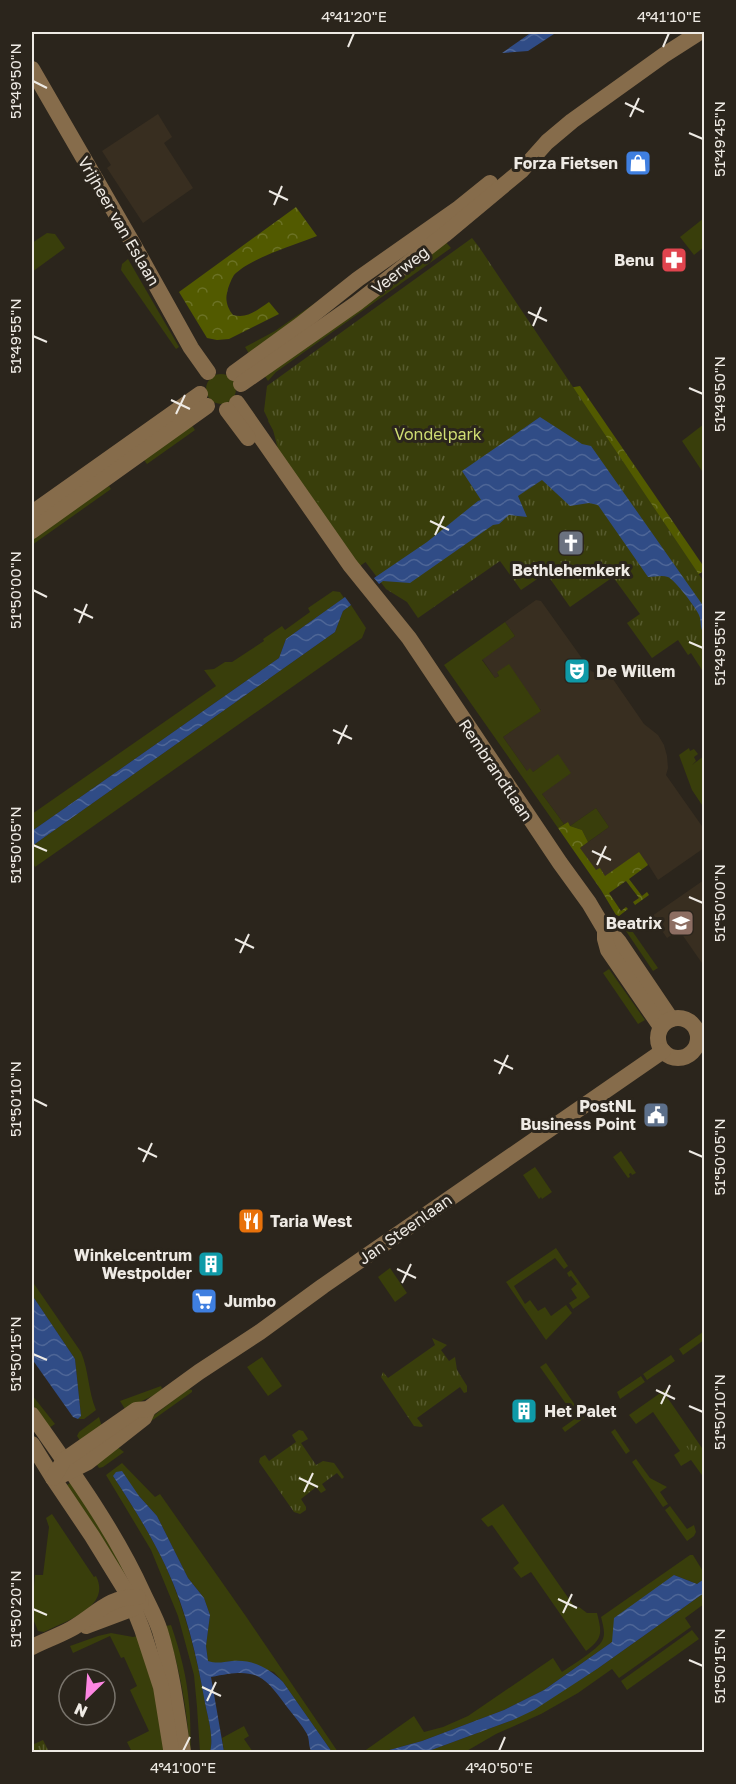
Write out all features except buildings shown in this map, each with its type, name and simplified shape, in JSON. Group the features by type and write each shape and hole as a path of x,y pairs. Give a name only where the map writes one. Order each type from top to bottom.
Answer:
{"street":[{"name":"Veerweg","path":"238,378 358,279 459,208 515,162 547,142 664,55 700,32"},
{"name":"Vrijheer van Eslaan","path":"32,69 191,348 208,372"},
{"path":"224,368 238,378 242,394 232,406 217,410 204,400 201,382 208,372 224,368"},
{"path":"32,513 204,400"},
{"path":"32,531 204,400"},
{"name":"Rembrandtlaan","path":"232,406 341,573 365,589 387,610 409,638 605,930 619,942 666,1023"},
{"path":"683,1019 699,1023 697,1041 691,1053 676,1057 663,1051 658,1040 666,1023 683,1019"},
{"name":"Jan Steenlaan","path":"53,1478 67,1466 88,1462 144,1418 148,1409 663,1051"},
{"path":"32,1415 130,1564 136,1601 161,1687 172,1752"},
{"path":"32,1444 136,1601 157,1624 172,1684 183,1752"},
{"path":"32,1647 73,1628 92,1624 136,1601"}],"shaded area":[{"path":"158,114 172,137 164,143 193,188 143,223 107,168 111,165 102,151"},
{"path":"536,600 541,601 591,671 598,674 606,669 644,724 658,735 667,756 666,775 704,829 704,848 658,880 648,864 605,876 596,871 580,848 609,827 596,808 570,826 568,822 564,824 542,794 559,755 533,772 527,771 503,737 541,710 497,673 499,676 495,678 482,659 515,636 505,622"},
{"name":"Beatrix","path":"704,880 704,966 679,930 667,938 652,916"}],"green space":[{"path":"296,207 317,236 261,258 241,269 234,275 226,296 227,305 233,315 248,315 269,302 279,314 229,339 207,338 179,292"},
{"path":"704,218 704,247 694,255 680,237"},
{"path":"47,233 55,234 65,248 32,272 32,243"},
{"name":"Vondelpark","path":"472,238 704,582 704,673 691,653 688,655 678,640 652,658 627,623 640,614 613,577 570,607 546,573 521,590 500,561 418,618 407,602 386,589 364,560 362,562 281,452 264,411 267,386"},
{"path":"443,239 451,248 276,372 268,381 263,373"},
{"path":"128,259 179,347 176,349 121,270 122,264"},
{"path":"318,301 251,357 245,347 275,331"},
{"path":"221,374 227,375 235,383 235,395 227,403 221,404 215,403 207,395 206,389 207,383 215,375"},
{"path":"580,386 704,567 704,571 697,575 558,390"},
{"path":"269,420 367,561 360,566 279,453"},
{"path":"189,421 195,430 147,464 141,456"},
{"path":"704,424 704,474 682,441"},
{"path":"109,486 111,489 32,545 32,534"},
{"path":"333,591 340,592 344,598 286,639 279,658 32,831 32,814 216,686 204,670 214,669 225,662 232,662 282,626 285,630 310,612 308,608"},
{"path":"351,605 366,628 362,638 35,867 32,861 32,846 335,632 343,611"},
{"path":"505,622 515,636 482,660 495,678 499,676 497,672 509,664 541,711 503,737 527,771 530,768 533,772 558,754 571,773 542,794 564,824 558,828 444,665"},
{"path":"689,748 690,751 694,749 698,754 694,757 696,761 692,765 704,756 704,808 692,790 679,755"},
{"path":"596,808 609,827 588,842 582,830 570,826"},
{"path":"568,822 570,826 582,830 588,842 580,848 596,870 600,868 605,876 639,852 648,865 629,879 642,896 647,892 649,895 635,905 633,902 639,898 626,881 609,893 621,911 626,907 628,909 619,916 616,915 558,828"},
{"path":"628,925 658,968 653,971 624,928"},
{"path":"609,969 645,1020 638,1024 603,973"},
{"path":"621,1151 636,1173 629,1174 628,1178 613,1157"},
{"path":"535,1167 552,1192 542,1199 541,1197 539,1199 523,1175"},
{"path":"556,1248 568,1266 564,1269 555,1258 514,1286 525,1304 530,1300 538,1311 545,1307 551,1316 566,1305 572,1313 546,1340 506,1282"},
{"path":"390,1268 407,1293 395,1302 378,1277"},
{"path":"571,1270 590,1297 573,1309 569,1303 577,1298 571,1289 577,1284 567,1273"},
{"path":"32,1281 81,1352 96,1410 84,1419 78,1419 81,1415 75,1359 32,1295"},
{"path":"703,1332 704,1340 683,1355 679,1349"},
{"path":"432,1338 447,1345 441,1350 449,1361 455,1357 457,1370 467,1386 467,1392 464,1393 460,1387 417,1418 423,1426 414,1426 381,1377 383,1372 388,1378 435,1345"},
{"path":"671,1355 675,1361 647,1380 643,1374"},
{"path":"262,1357 282,1386 268,1396 247,1367"},
{"path":"546,1363 584,1418 565,1432 562,1428 576,1418 540,1367"},
{"path":"641,1376 645,1382 620,1399 617,1392"},
{"path":"161,1386 163,1391 125,1409 120,1401"},
{"path":"188,1389 192,1392 140,1429 139,1427"},
{"path":"666,1389 670,1395 667,1397 704,1451 704,1478 691,1460 681,1466 674,1455 680,1451 653,1412 636,1424 629,1415"},
{"path":"32,1395 55,1424 49,1428 32,1404"},
{"path":"99,1417 102,1427 81,1442 77,1436 79,1432"},
{"path":"615,1429 630,1451 626,1454 611,1432"},
{"path":"299,1430 303,1431 308,1439 301,1443 316,1465 323,1461 334,1463 344,1477 342,1479 337,1473 322,1484 326,1490 321,1493 316,1487 301,1499 306,1510 300,1514 294,1512 259,1462 260,1458 265,1455 269,1461 296,1442 292,1435"},
{"path":"689,1434 699,1448 694,1451 689,1450 684,1443"},
{"path":"116,1446 124,1452 99,1468 95,1462"},
{"path":"636,1459 650,1478 667,1487 660,1492 668,1504 663,1507 632,1462"},
{"path":"122,1463 155,1497 160,1494 338,1752 332,1752 274,1672 232,1661 215,1664 208,1661 206,1646 210,1615 204,1598 188,1578 157,1516 139,1496 113,1476 160,1555 185,1617 211,1734 210,1752 200,1752 194,1675 178,1616 151,1550 106,1475"},
{"path":"71,1482 122,1561 128,1587 66,1486"},
{"path":"503,1504 576,1609 579,1607 587,1613 597,1613 600,1635 586,1651 531,1572 521,1578 513,1568 519,1563 492,1525 488,1527 481,1519"},
{"path":"670,1506 687,1529 694,1525 696,1532 687,1541 665,1510"},
{"path":"52,1514 94,1577 96,1576 99,1587 98,1596 84,1612 44,1632 38,1631 32,1610 35,1575 43,1575 49,1527 46,1518"},
{"path":"693,1555 704,1573 704,1579 697,1584 674,1575 612,1642 544,1690 504,1710 422,1741 382,1752 363,1752 414,1716 424,1732 468,1716 553,1658 562,1672 600,1644 604,1632 601,1617"},
{"path":"704,1593 704,1604 685,1618 691,1627 619,1678 612,1669 578,1693 541,1714 496,1734 465,1752 426,1752 513,1720 597,1669"},
{"path":"171,1625 187,1684 191,1752 182,1689 166,1626"},
{"path":"692,1630 699,1639 627,1690 621,1681"},
{"path":"111,1633 133,1637 141,1635 169,1752 132,1752 127,1742 149,1731 130,1690 137,1686 124,1657 121,1658 110,1636 73,1653 70,1646"},
{"path":"244,1726 249,1736 244,1739 253,1752 224,1752 222,1738"},
{"path":"43,1740 49,1752 32,1752 32,1745"}],"water":[{"path":"532,32 557,32 528,51 502,53"},
{"path":"540,417 582,444 591,446 704,607 704,634 699,615 680,588 668,577 648,577 598,505 589,503 570,506 542,480 518,496 527,517 509,515 410,583 383,581 379,584 374,578 427,542 481,500 462,471"},
{"path":"345,597 351,605 343,611 335,632 32,846 32,831 279,658 286,639"},
{"path":"32,1295 75,1359 81,1416 78,1419 73,1417 32,1359"},
{"path":"122,1471 139,1496 157,1516 188,1578 204,1598 210,1615 206,1646 208,1661 217,1663 246,1661 272,1673 283,1682 332,1752 312,1752 305,1731 271,1686 256,1676 237,1673 211,1677 224,1752 210,1752 209,1721 185,1617 160,1555 113,1476 116,1472"},
{"path":"674,1575 697,1584 704,1579 704,1593 597,1669 534,1710 426,1752 382,1752 422,1741 504,1710 544,1690 612,1642 614,1618"}],"place":[{"name":"Forza Fietsen","path":"638,163"},
{"name":"Benu","path":"674,260"},
{"name":"Bethlehemkerk","path":"571,543"},
{"name":"De Willem","path":"577,671"},
{"name":"Beatrix","path":"681,923"},
{"name":"PostNL Business Point","path":"656,1115"},
{"name":"Taria West","path":"251,1221"},
{"name":"Winkelcentrum Westpolder","path":"211,1264"},
{"name":"Jumbo","path":"204,1301"},
{"name":"Het Palet","path":"524,1411"}]}
